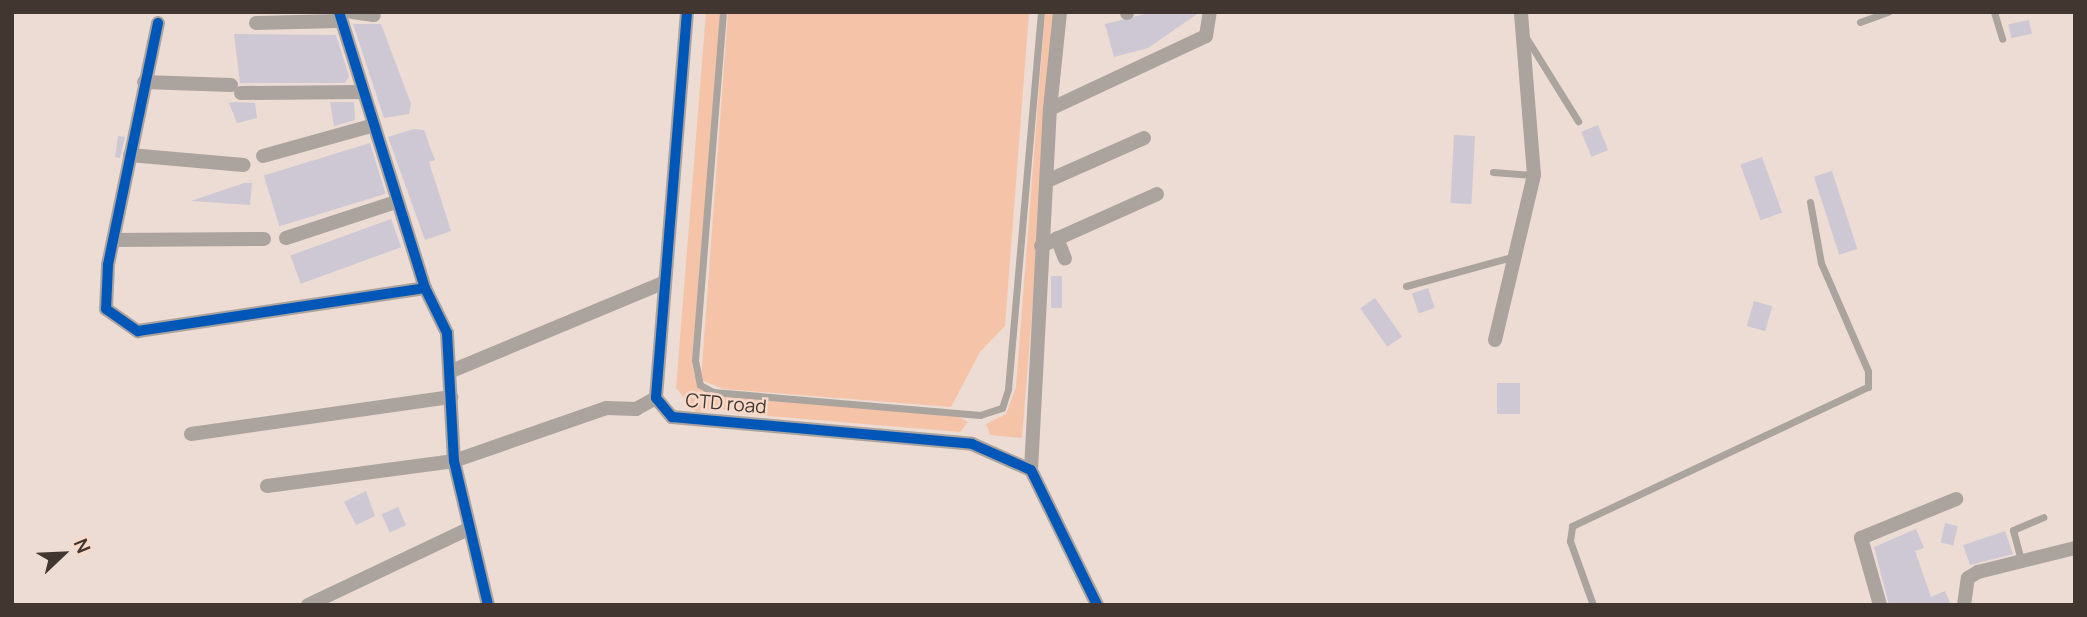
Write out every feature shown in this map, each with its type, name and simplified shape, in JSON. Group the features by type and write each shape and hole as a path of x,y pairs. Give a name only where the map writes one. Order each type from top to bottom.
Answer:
{"street":[{"path":"352,12 374,15"},
{"path":"267,486 454,461 606,408 636,409 656,398 663,283 687,12"},
{"path":"1060,12 1049,109 1031,470 1097,605"},
{"path":"1049,109 1206,36 1210,12"},
{"path":"1495,340 1512,257 1534,175 1527,39 1521,12"},
{"path":"256,23 339,16 425,288 447,333 454,461 488,605"},
{"path":"158,23 113,240 106,309 138,331 425,288"},
{"path":"144,82 236,89 361,92"},
{"path":"263,156 372,126"},
{"path":"1047,181 1144,138"},
{"path":"130,155 244,166"},
{"path":"1041,246 1157,194"},
{"path":"286,238 396,202"},
{"path":"1057,238 1065,259"},
{"path":"113,240 264,239"},
{"path":"449,372 663,283"},
{"path":"191,434 450,397"},
{"name":"CTD road","path":"656,398 672,417 972,444 1031,470"},
{"path":"1880,605 1861,538 1956,499"},
{"path":"307,605 470,528"},
{"path":"1964,605 1968,578 2021,560 2075,548"}],"lane":[{"path":"723,12 695,360 700,386 977,419 1002,408 1008,389 1041,12"},
{"path":"1860,22 1888,12"},
{"path":"1994,12 2002,39"},
{"path":"1527,39 1578,121"},
{"path":"1493,172 1534,175"},
{"path":"1593,605 1570,541 1572,526 1868,387 1868,371 1821,263 1810,202"},
{"path":"1406,286 1512,257"},
{"path":"2021,560 2013,530 2043,517"}],"shaded area":[{"path":"706,12 721,12 692,364 698,389 959,417 968,422 960,432 756,415 755,407 696,412 676,388"},
{"path":"728,12 1029,12 1005,326 980,352 951,407 724,389 701,380"},
{"path":"1045,12 1056,12 1022,438 990,435 986,424 1006,414 1016,387"}],"building":[{"path":"1153,12 1200,12 1148,48 1114,57 1105,24"},
{"path":"2029,20 2032,34 2011,38 2008,24"},
{"path":"353,24 381,24 411,104 409,114 384,118"},
{"path":"234,34 336,35 349,76 345,83 240,83"},
{"path":"330,102 354,102 355,120 334,126"},
{"path":"229,103 255,103 257,118 237,123"},
{"path":"1598,125 1608,150 1591,157 1581,132"},
{"path":"414,129 424,130 435,160 429,162 451,231 425,240 388,137"},
{"path":"1454,135 1475,136 1471,204 1450,203"},
{"path":"118,136 125,137 120,158 115,157"},
{"path":"370,143 385,194 279,226 264,175"},
{"path":"1762,157 1782,212 1761,220 1740,165"},
{"path":"1832,171 1857,249 1839,255 1814,177"},
{"path":"244,183 252,183 250,205 191,201"},
{"path":"391,219 401,247 301,284 290,256"},
{"path":"1051,276 1062,276 1062,308 1051,308"},
{"path":"1428,288 1435,308 1419,313 1412,294"},
{"path":"1375,298 1402,337 1387,347 1360,308"},
{"path":"1754,301 1772,306 1765,331 1747,326"},
{"path":"1497,383 1520,383 1520,414 1497,414"},
{"path":"366,491 375,516 356,525 344,502"},
{"path":"398,507 406,525 390,533 382,514"},
{"path":"1945,523 1958,526 1953,545 1941,542"},
{"path":"1916,529 1924,548 1915,551 1931,597 1945,591 1951,605 1889,605 1874,547"},
{"path":"2005,531 2013,554 1970,565 1963,545"}],"cycle path":[{"path":"339,12 425,288 447,333 454,461 488,605"},
{"path":"687,12 656,398 672,417 972,444 1031,470 1097,605"},
{"path":"158,23 108,265 106,309 138,331 425,288"}]}
